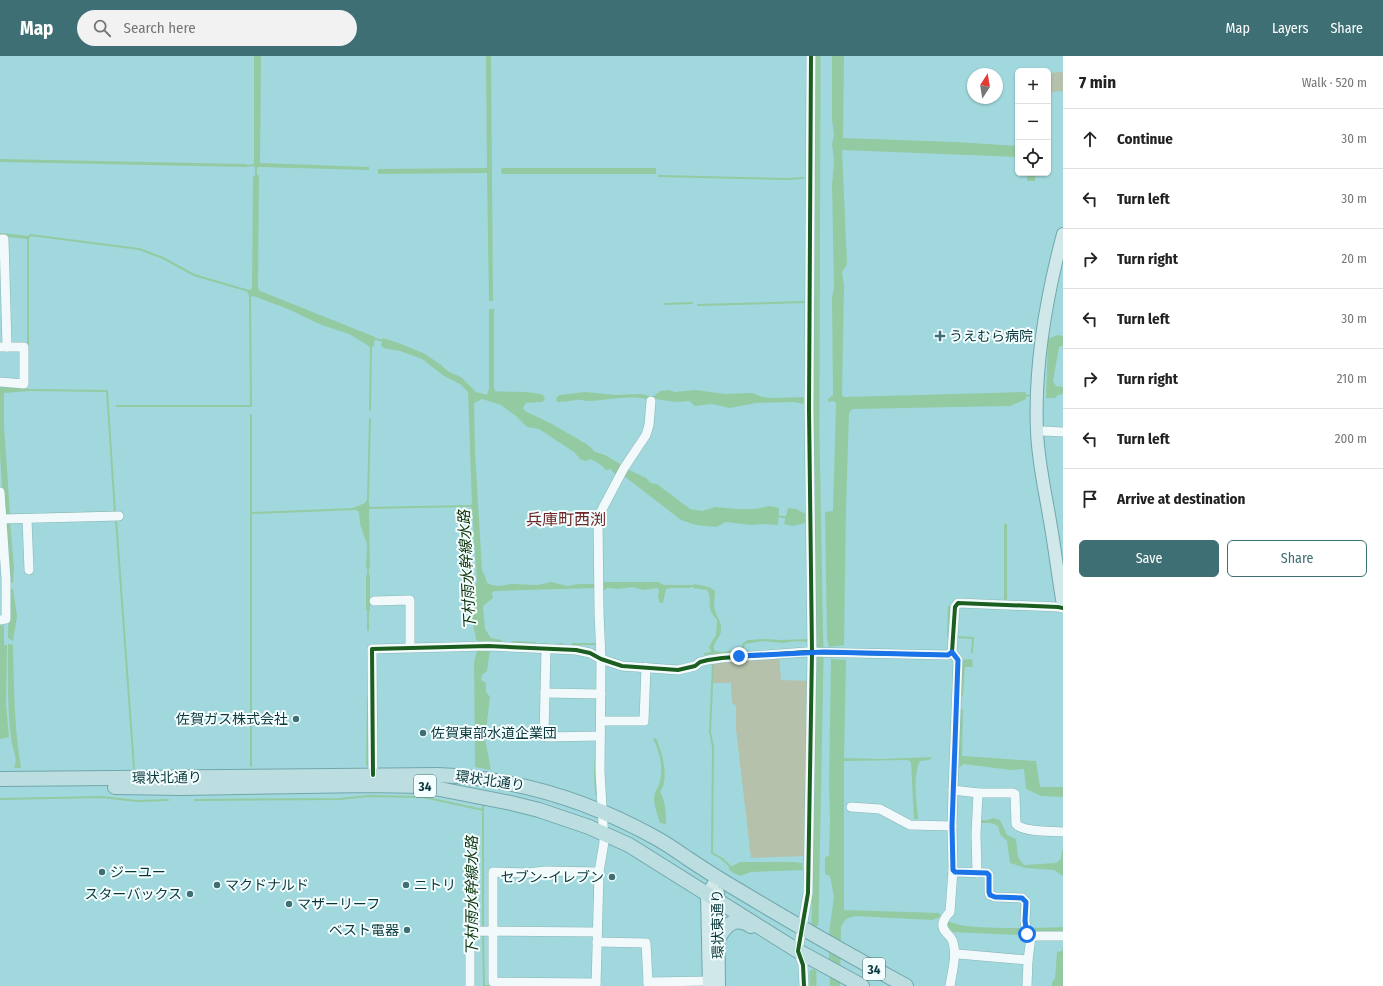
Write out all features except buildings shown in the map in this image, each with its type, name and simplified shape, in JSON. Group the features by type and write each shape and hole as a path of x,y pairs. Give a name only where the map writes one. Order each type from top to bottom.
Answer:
{"highway":[{"name":"環状北通り","path":"0,779 453,775 489,779 546,791 601,811 657,838 717,878 803,929 906,986"},
{"name":"環状北通り","path":"0,788 104,786 182,788 369,785 424,786 511,802 546,812 603,833 629,845 826,968 862,986"},
{"path":"718,939 723,929 732,923 738,922 747,924 789,950 798,951"}],"main road":[{"path":"1063,234 1051,278 1041,332 1037,396 1037,432 1041,472 1063,605"},
{"name":"環状東通り","path":"713,984 713,898 717,878"},
{"name":"環状東通り","path":"713,898 718,939 713,984"}],"street":[{"path":"804,986 803,965 798,951 808,893 812,652 809,409 811,56"},
{"path":"0,239 4,239 5,345 24,347 24,384 0,382"},
{"path":"596,872 493,872 491,930 493,982 594,984 597,942 594,932 596,872 604,842 597,736 601,721 598,694 602,659 598,517 623,471 646,435 649,425 651,401"},
{"path":"1037,432 1063,432"},
{"path":"0,492 4,521 6,578 6,619 0,620"},
{"path":"4,521 119,516"},
{"path":"27,519 29,570"},
{"path":"374,601 410,600 410,647"},
{"path":"950,986 953,972 953,941 944,931 943,923 950,912 953,870 952,826 958,660 952,652 954,607 958,603 1063,608"},
{"path":"373,775 372,649 488,646 576,650 622,666 678,670 695,666 700,662 722,658 812,652 948,655 952,652"},
{"path":"546,649 544,736 597,736"},
{"path":"601,721 644,721 646,667"},
{"path":"545,693 598,694"},
{"path":"953,790 978,793 1013,793 1015,794 1016,824 1018,827 1025,829 1063,832"},
{"path":"977,873 976,834 978,793"},
{"path":"851,807 880,809 910,825 952,826"},
{"path":"953,870 955,872 987,873 989,875 989,892 992,896 1022,898 1026,902 1028,933 1027,986"},
{"path":"470,986 470,931 594,932"},
{"path":"1028,933 1037,936 1063,936"},
{"path":"597,942 646,943 648,984 713,984"},
{"path":"958,954 1028,960"}],"shaded area":[{"path":"254,56 261,56 260,163 369,167 369,170 256,168 253,165"},
{"path":"486,56 491,56 493,301 489,301 487,173 378,174 378,169 487,168"},
{"path":"832,56 844,56 843,138 1015,146 1015,157 842,150 847,264 842,272 844,286 842,395 844,397 1026,392 1026,399 1010,406 853,409 849,413 844,645 829,647 827,638 825,512 833,511 836,403 833,401 828,402 828,399 833,395 832,297 834,288 832,184 834,162 832,144 834,135 832,119"},
{"path":"1063,72 1063,91 1051,92 1051,73"},
{"path":"0,159 246,164 246,166 0,162"},
{"path":"502,168 656,168 656,174 502,174"},
{"path":"259,175 258,288 260,291 375,337 374,345 371,349 369,346 349,334 319,324 288,309 253,296 250,298 247,291 252,289 253,176"},
{"path":"1027,176 1035,176 1035,181 1027,181"},
{"path":"0,233 29,236 29,384 27,384 27,239 0,236"},
{"path":"489,309 494,309 495,391 543,395 545,399 542,402 526,403 523,408 525,411 552,424 588,445 595,452 605,455 622,465 616,475 610,469 606,470 591,459 586,461 580,459 574,452 539,429 527,427 516,416 501,405 482,399 474,403 475,453 482,570 487,583 499,586 512,584 538,585 551,582 568,586 595,584 596,588 494,591 492,593 493,598 483,606 485,629 491,638 501,640 502,642 490,650 487,671 482,675 481,680 486,683 486,692 490,697 485,739 491,770 475,767 474,662 479,643 476,639 472,619 473,599 477,581 472,508 469,506 472,504 468,392 460,384 444,376 422,359 400,351 383,348 381,345 383,338 423,353 449,372 461,377 476,392 487,395 489,388"},
{"path":"1058,335 1063,336 1063,346 1059,347 1053,381 1056,386 1063,387 1063,394 1058,395 1055,398 1046,398 1048,339"},
{"path":"3,386 26,388 30,391 4,393 4,426 10,513 115,511 115,513 4,516 0,453 0,388"},
{"path":"669,390 675,392 695,390 725,394 752,393 763,397 773,398 803,397 805,400 803,404 794,402 756,403 730,408 712,404 695,406 689,401 675,402 656,399 654,396 660,391"},
{"path":"585,392 617,395 647,395 646,399 625,398 557,402 556,398 560,395"},
{"path":"627,469 646,478 651,483 657,484 690,509 702,511 715,507 755,509 770,506 779,508 778,525 751,525 726,522 716,527 696,525 681,520 624,476"},
{"path":"368,498 370,508 370,568 366,568 367,544 360,524 359,512 353,508 365,503"},
{"path":"788,508 796,509 806,514 805,523 793,526 784,524"},
{"path":"4,522 10,522 14,567 13,583 8,583"},
{"path":"1004,524 1007,524 1007,602 1004,601"},
{"path":"366,575 370,575 370,611 366,610"},
{"path":"602,582 658,582 664,585 691,585 690,588 666,589 663,603 660,603 658,597 658,588 643,590 632,587 619,589 607,588 603,591 605,642 603,642"},
{"path":"694,584 709,587 715,591 714,608 720,623 721,631 714,646 715,651 723,652 735,650 735,652 712,655 709,647 716,635 717,620 712,614 710,608 707,590 693,588"},
{"path":"9,588 13,589 17,616 13,641 8,638"},
{"path":"948,606 951,606 950,638 947,637"},
{"path":"0,625 4,626 4,645 7,645 6,704 9,737 0,739"},
{"path":"807,639 808,642 796,641 783,643 763,641 745,644 743,651 741,651 743,643 748,640"},
{"path":"8,644 13,645 16,722 21,768 14,768 16,759 10,732"},
{"path":"779,656 781,680 810,681 806,856 751,858 736,729 736,706 732,703 731,683 712,683 713,663"},
{"path":"831,659 846,660 844,758 881,759 932,757 929,760 920,761 916,775 918,819 914,819 911,762 908,760 844,761 844,910 938,913 941,915 932,920 855,916 846,919 841,926 840,986 830,986 829,933 834,897 830,876 825,874 825,857 829,856"},
{"path":"972,659 973,667 965,667 963,696 960,696 962,660"},
{"path":"367,697 370,697 370,766 366,766"},
{"path":"959,709 963,709 962,756 1036,761 1040,787 1063,787 1063,797 1041,796 1026,789 1024,769 1011,770 964,764 957,768"},
{"path":"656,738 661,750 665,772 663,786 660,792 665,804 666,824 660,823 654,802 655,794 660,781 661,770 659,754 653,739"},
{"path":"993,818 1000,820 1007,835 1016,839 1018,857 1024,865 1056,863 1061,859 1063,850 1063,876 1054,870 1026,868 1010,863 1007,841 1000,834 998,826 991,823 981,823 979,820"},
{"path":"740,862 802,863 803,870 751,872 740,876 728,868"},
{"path":"948,921 960,925 981,927 1063,927 1063,933 1023,932 1019,935 953,932 947,925"},
{"path":"1063,946 1063,986 1052,986 1052,982 1055,979 1057,952 1062,951"}],"waterway":[{"path":"815,923 820,660 816,433 817,56"},
{"path":"245,166 256,165 256,177"},
{"path":"659,176 787,179 803,178"},
{"path":"29,237 30,235 139,249 163,258 194,275 249,291"},
{"path":"117,406 251,406 250,297"},
{"path":"698,305 805,302"},
{"path":"665,304 692,303"},
{"path":"372,338 384,341"},
{"path":"370,410 371,347"},
{"path":"28,390 107,391 115,512"},
{"path":"1024,396 1033,395"},
{"path":"646,397 655,397"},
{"path":"251,415 251,766"},
{"path":"368,499 370,419"},
{"path":"367,508 469,506"},
{"path":"251,513 356,509"},
{"path":"777,516 788,518"},
{"path":"116,519 134,768"},
{"path":"368,567 368,576"},
{"path":"368,609 368,630"},
{"path":"957,637 973,638 972,652"},
{"path":"513,642 535,643"},
{"path":"541,644 547,644"},
{"path":"555,645 562,644"},
{"path":"573,644 596,644"},
{"path":"735,651 741,651"},
{"path":"705,654 711,653"},
{"path":"713,663 710,732 713,747 712,853 721,858 730,866"},
{"path":"596,754 596,794"},
{"path":"195,800 340,799 368,796 423,797 483,810"},
{"path":"0,799 102,797 137,801 168,800"},
{"name":"下村雨水幹線水路","path":"483,806 483,929"},
{"path":"594,901 595,875"},
{"name":"下村雨水幹線水路","path":"483,933 484,986"},
{"path":"813,973 813,986"},
{"path":"484,986 493,986"}],"cycle path":[{"path":"804,986 803,965 798,951 808,893 812,652 809,409 811,56"},
{"path":"373,775 372,649 488,646 576,650 590,653 601,659 622,666 678,670 695,666 700,662 722,658 806,652 948,655 952,652 955,607 958,603 1063,608"}],"place":[{"name":"うえむら病院","path":"940,336"},
{"name":"佐賀ガス株式会社","path":"296,719"},
{"name":"佐賀東部水道企業団","path":"423,733"},
{"name":"ジーユー","path":"102,872"},
{"name":"セブン-イレブン","path":"612,877"},
{"name":"マクドナルド","path":"217,885"},
{"name":"ニトリ","path":"406,885"},
{"name":"スターバックス","path":"190,894"},
{"name":"マザーリーフ","path":"289,904"},
{"name":"ベスト電器","path":"407,930"}],"district":[{"name":"兵庫町西渕","path":"566,519"}],"route":[{"path":"739,656 806,652 948,655 952,652 958,660 952,826 953,870 955,872 987,873 989,875 990,895 995,897 1024,899 1026,902 1025,921 1027,934"}]}
